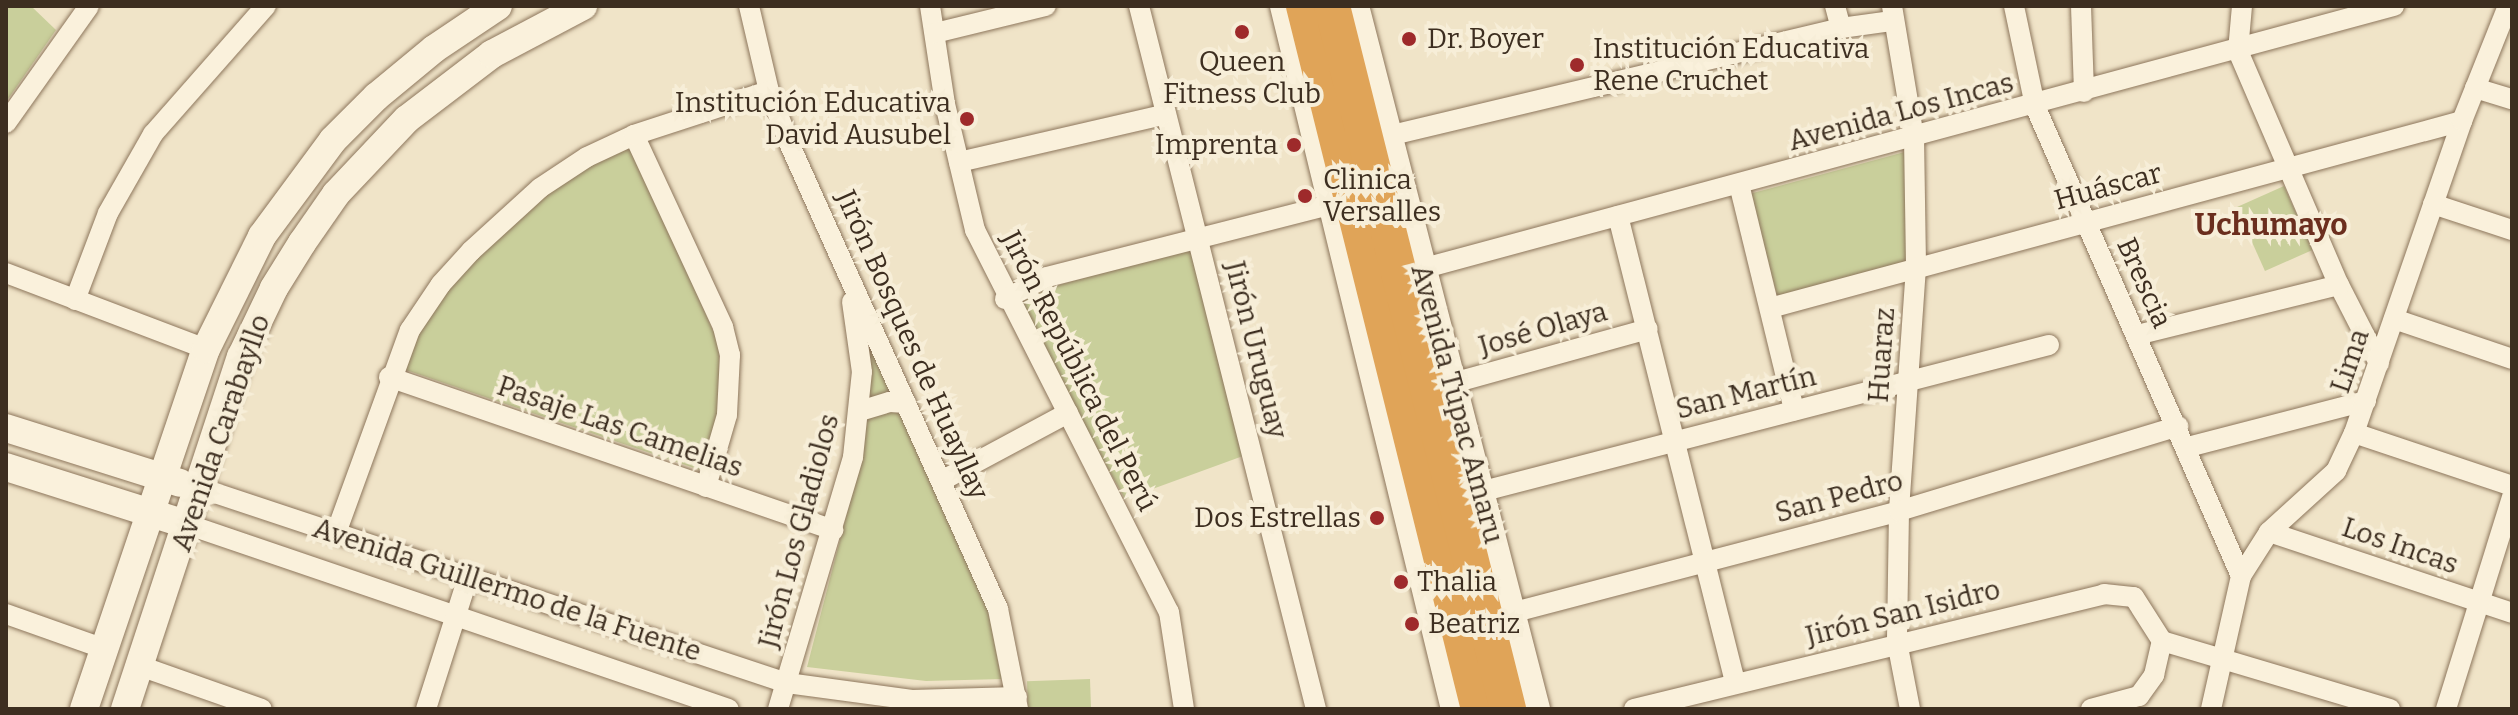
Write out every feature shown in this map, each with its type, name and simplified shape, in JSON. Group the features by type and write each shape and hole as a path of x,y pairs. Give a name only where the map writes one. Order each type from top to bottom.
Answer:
{"highway":[{"name":"Avenida Túpac Amaru","path":"1304,6 1458,624 1463,707"},
{"name":"Avenida Túpac Amaru","path":"1332,6 1469,495 1508,709"}],"main road":[{"name":"Avenida Carabayllo","path":"84,709 206,349 262,236 333,140 434,49 498,6"},
{"name":"Avenida Carabayllo","path":"125,709 189,525 241,357 274,288 336,194 407,119 451,83 530,31 583,6"},
{"name":"Avenida Túpac Amaru","path":"1284,6 1463,707"},
{"name":"Avenida Túpac Amaru","path":"1355,6 1453,383 1469,495 1511,613 1536,709"},
{"name":"Avenida Guillermo de la Fuente","path":"6,428 162,479 200,488"},
{"name":"Avenida Guillermo de la Fuente","path":"6,467 189,525"}],"street":[{"path":"6,123 89,6"},
{"path":"75,300 108,213 153,134 266,6"},
{"name":"Jirón Bosques de Huayllay","path":"749,6 769,91 998,609 1017,703"},
{"name":"Jirón República del Perú","path":"930,6 975,230 1005,299 1068,413 1169,612 1184,709"},
{"path":"935,33 1046,6"},
{"name":"Jirón Uruguay","path":"1139,6 1162,115 1198,236 1316,709"},
{"path":"1835,6 1841,28"},
{"name":"Brescia","path":"2014,6 2035,106 2188,447 2241,576"},
{"path":"2081,6 2084,92"},
{"path":"2242,6 2238,51 2339,285 2379,363"},
{"name":"Lima","path":"2211,709 2219,657 2241,576 2269,532 2336,471 2354,433 2462,121 2508,6"},
{"name":"Avenida Los Incas","path":"1421,269 2035,106 2390,7"},
{"path":"1388,136 1841,28 1892,13"},
{"name":"Huaraz","path":"1892,13 1914,137 1916,267 1899,511 1897,642 1910,709"},
{"path":"2475,88 2512,99"},
{"path":"336,533 389,377 410,330 441,284 480,242 540,188 634,135 769,91"},
{"path":"959,162 1162,115"},
{"name":"Huáscar","path":"1770,308 2462,121"},
{"path":"634,135 723,327 730,355 727,415 706,487"},
{"path":"1739,184 1794,410"},
{"path":"1005,299 1047,277 1333,204"},
{"path":"2433,204 2512,230"},
{"path":"1618,216 1678,439 1735,683"},
{"name":"Jirón Los Gladiolos","path":"778,709 833,530 860,411 862,372 846,271"},
{"path":"6,273 206,349"},
{"path":"2137,335 2339,285"},
{"path":"2394,319 2512,359"},
{"name":"José Olaya","path":"1453,383 1648,329"},
{"name":"San Martín","path":"1469,495 2049,345"},
{"name":"Pasaje Las Camelias","path":"389,377 833,530"},
{"path":"2188,447 2366,401"},
{"path":"860,411 890,402 906,403"},
{"path":"943,480 1068,413"},
{"name":"San Pedro","path":"1511,613 1899,511 2178,426"},
{"path":"2354,433 2512,486"},
{"name":"Avenida Guillermo de la Fuente","path":"200,488 787,683 912,700 1017,703"},
{"path":"2446,709 2512,497"},
{"name":"Avenida Guillermo de la Fuente","path":"189,525 729,709"},
{"name":"Los Incas","path":"2269,532 2512,613"},
{"path":"426,709 468,577"},
{"name":"Jirón San Isidro","path":"1634,709 1897,642 2120,593 2145,608 2162,641"},
{"path":"6,614 105,649"},
{"path":"2091,709 2139,696 2154,675 2162,641 2219,657 2332,700 2390,709"},
{"path":"140,666 262,709"}],"green space":[{"path":"6,6 31,6 56,30 6,102"},
{"path":"631,145 719,344 720,413 703,471 403,369 432,303 475,257 564,180"},
{"path":"1912,150 1915,263 1779,302 1749,194"},
{"path":"2284,186 2312,250 2265,271 2236,207"},
{"path":"1193,247 1243,456 1125,499 1016,305 1052,287"},
{"path":"859,319 990,611 1003,679 926,681 807,667 861,459"},
{"path":"1090,679 1091,709 1028,709 1027,681"}],"place":[{"name":"Queen Fitness Club","path":"1242,32"},
{"name":"Dr. Boyer","path":"1409,39"},
{"name":"Institución Educativa Rene Cruchet","path":"1577,65"},
{"name":"Institución Educativa David Ausubel","path":"967,119"},
{"name":"Imprenta","path":"1294,145"},
{"name":"Clinica Versalles","path":"1305,196"},
{"name":"Dos Estrellas","path":"1377,518"},
{"name":"Thalia","path":"1401,582"},
{"name":"Beatriz","path":"1412,624"}],"district":[{"name":"Uchumayo","path":"2271,225"}]}
